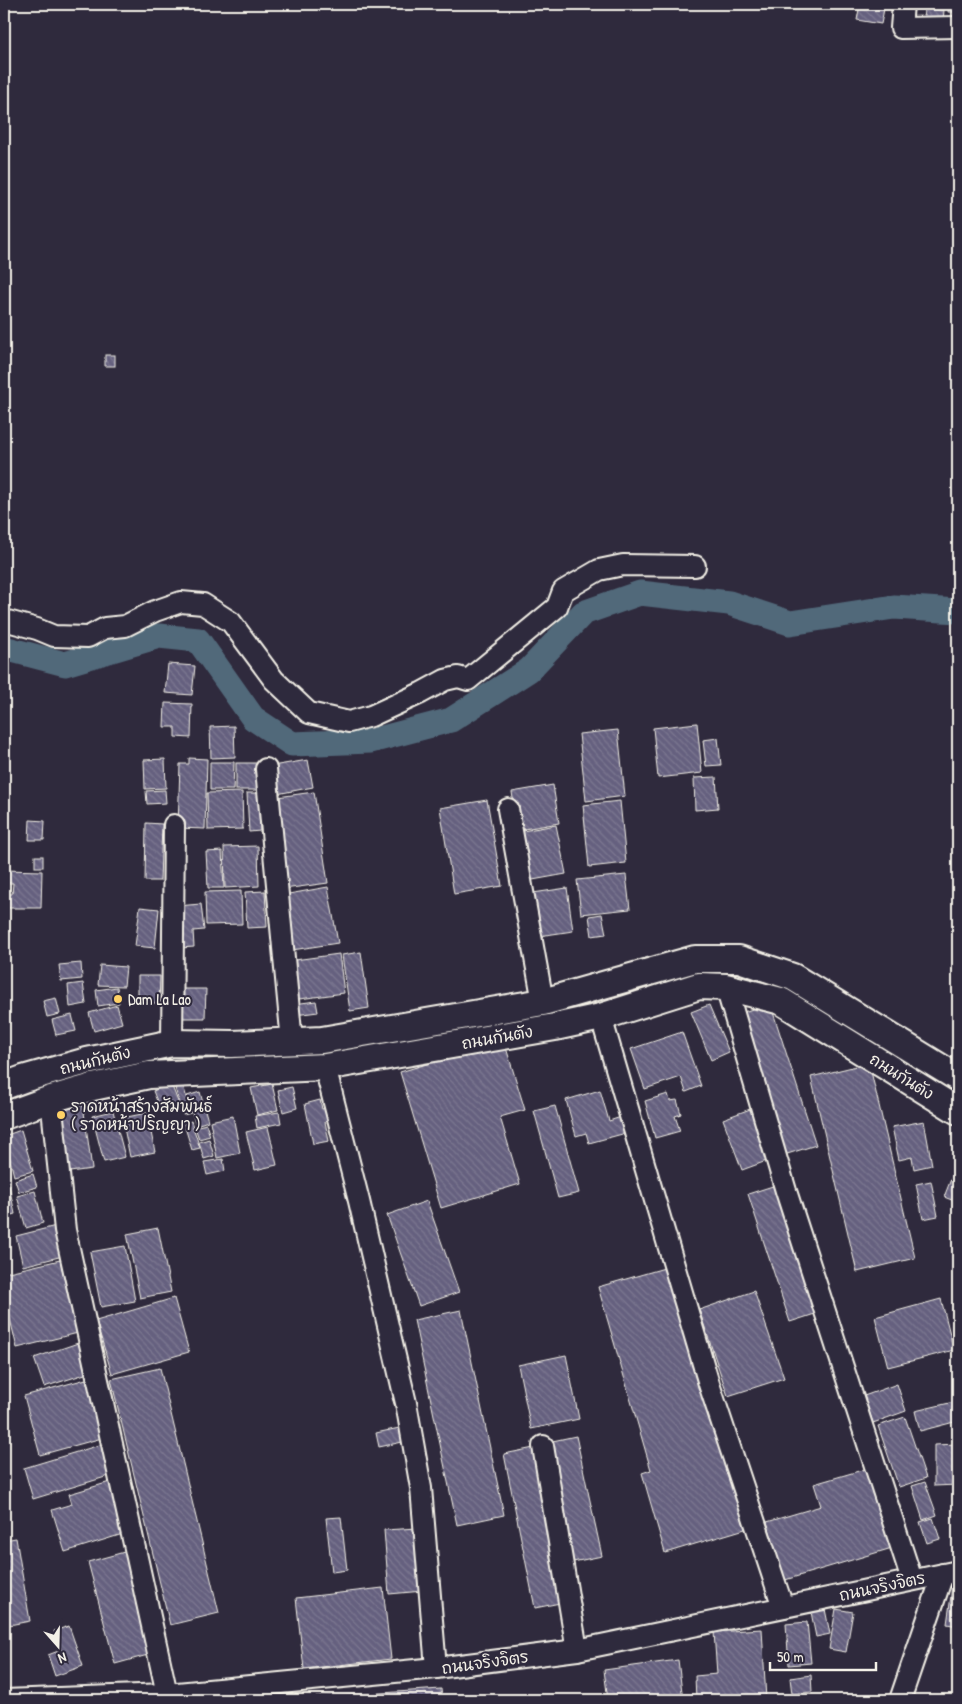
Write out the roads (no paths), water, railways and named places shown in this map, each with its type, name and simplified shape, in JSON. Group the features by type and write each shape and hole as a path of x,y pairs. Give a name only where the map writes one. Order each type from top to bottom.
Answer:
{"main road":[{"name":"ถนนกันตัง","path":"10,1084 87,1060 172,1043 256,1043 322,1040 543,1002 695,959 740,959 793,976 958,1078"},
{"path":"754,994 764,967"},
{"name":"ถนนกันตัง","path":"15,1112 93,1087 149,1075 325,1066 501,1037 601,1017 699,986 726,987 781,1001 958,1111"},
{"path":"496,1010 501,1037"},
{"path":"256,1043 256,1070"},
{"path":"10,1084 15,1112"}],"street":[{"path":"903,4 901,28 958,27"},
{"path":"4,620 54,636 88,637 105,628 125,626 155,611 181,602 202,604 231,622 274,680 309,713 348,722 370,716 445,680 458,677 468,680 557,607 563,591 599,570 623,564 695,566"},
{"path":"266,769 292,1042"},
{"path":"508,809 543,1002"},
{"path":"172,1043 174,826"},
{"path":"726,987 786,1191 912,1580"},
{"path":"601,1017 709,1384 783,1607"},
{"path":"325,1066 359,1201 406,1403 421,1488 436,1668"},
{"path":"51,1099 65,1230 167,1694"},
{"path":"543,1446 577,1650"},
{"path":"900,1700 951,1573"},
{"name":"ถนนจริงจิตร","path":"4,1700 167,1694 436,1668 577,1650 951,1573"}],"waterway":[{"path":"4,648 65,664 159,636 198,640 253,718 292,744 371,741 451,720 529,670 583,613 640,593 729,603 790,623 894,607 958,611"}],"place":[{"name":"Dam La Lao","path":"118,999"},
{"name":"ราดหน้าสร้างสัมพันธ์ ( ราดหน้าปริญญา )","path":"61,1115"}]}
